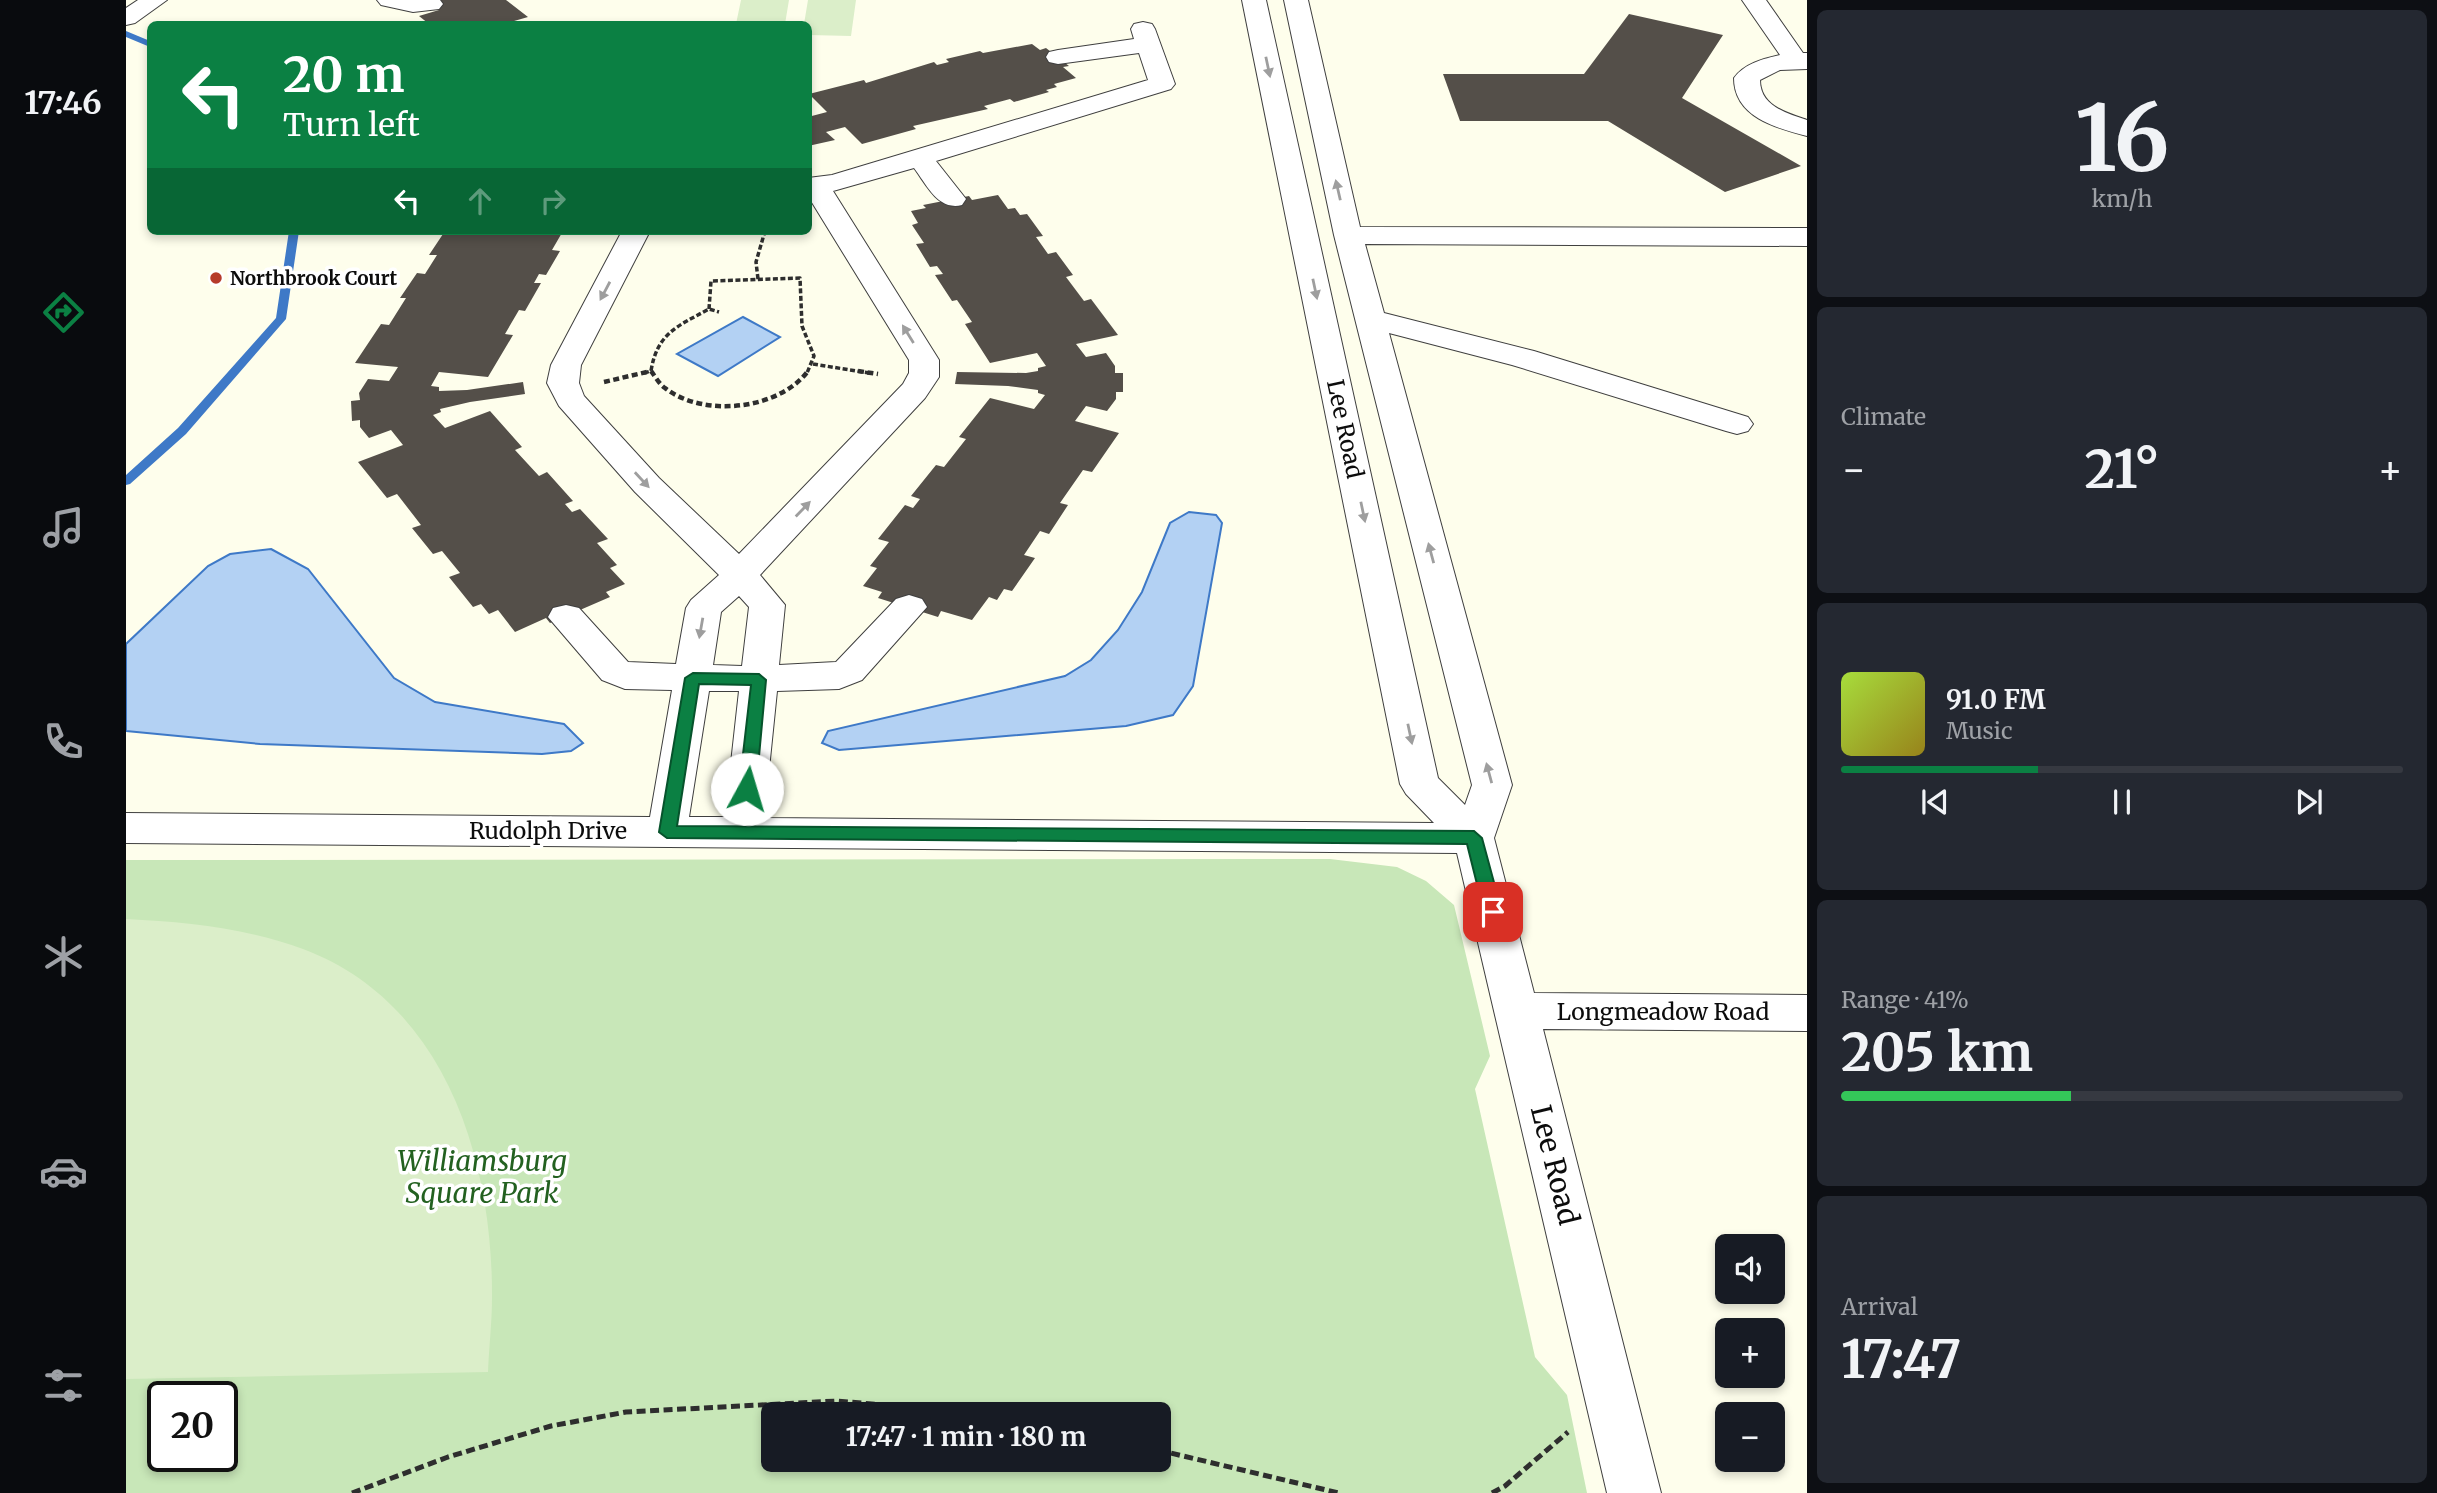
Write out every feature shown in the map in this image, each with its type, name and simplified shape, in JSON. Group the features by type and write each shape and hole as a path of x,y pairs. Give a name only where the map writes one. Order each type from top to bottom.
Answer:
{"street":[{"path":"126,18 155,0"},
{"name":"Lee Road","path":"1254,0 1420,784 1474,838 1634,1493"},
{"path":"1296,0 1348,235 1492,785 1474,838"},
{"path":"1754,0 1802,61"},
{"path":"667,832 705,608 740,575 914,391 923,380 925,372 924,360 812,186 835,183 1162,84 1146,37 1058,57"},
{"path":"1802,61 1774,63 1758,69 1747,78 1745,89 1752,101 1766,112 1807,128"},
{"path":"920,158 952,199"},
{"path":"634,235 566,365 564,386 570,399 646,485 740,575 766,605 743,832"},
{"path":"1348,235 1807,237"},
{"path":"1370,319 1523,358 1737,424"},
{"path":"566,617 615,671 625,676 759,680 839,676 849,671 908,607"},
{"name":"Rudolph Drive","path":"126,828 1474,838"},
{"name":"Longmeadow Road","path":"1518,1011 1807,1013"}],"path":[{"path":"758,279 756,262 764,235"},
{"path":"709,309 711,281 800,278 803,334 814,352 813,365 801,382 777,396 741,405 700,404 671,395 656,383 651,371 653,351 666,334 709,309 719,312"},
{"path":"564,386 618,381 651,371"},
{"path":"1492,1493 1505,1486 1611,1395"},
{"path":"817,1402 848,1402"},
{"path":"352,1493 448,1457 551,1426 626,1412 761,1405"},
{"path":"1171,1453 1339,1493"}],"green space":[{"path":"741,0 789,0 786,21 737,21"},
{"path":"808,0 856,0 851,36 812,35 812,21 804,21"},
{"name":"Williamsburg Square Park","path":"1330,859 1397,867 1426,881 1454,905 1490,1056 1475,1089 1535,1357 1567,1395 1587,1493 126,1493 126,860"},
{"path":"126,919 216,927 303,949 352,974 393,1006 425,1046 451,1091 470,1140 483,1192 490,1245 492,1298 488,1372 126,1379"}],"water":[{"path":"743,317 780,337 718,376 677,354"},
{"path":"1189,512 1216,515 1222,523 1193,686 1173,715 1126,726 839,750 822,743 828,731 1065,676 1091,660 1118,630 1142,592 1170,523"},
{"path":"271,549 308,569 394,678 435,702 564,724 583,743 571,751 542,754 260,744 126,731 126,644 208,566 230,554"}],"building":[{"path":"426,0 506,0 528,17 514,21 425,21 419,16 439,10"},
{"path":"1629,14 1723,35 1682,98 1801,166 1725,192 1608,121 1460,121 1443,74 1584,74"},
{"path":"1032,44 1040,50 1046,48 1069,66 1063,67 1076,78 1054,84 1057,87 1046,90 1049,92 1014,102 1010,99 984,106 988,109 913,126 916,129 862,144 845,127 826,132 835,140 812,145 812,116 827,112 812,97 812,93 864,80 866,83 934,62 937,65 949,62 946,59 980,51 983,53"},
{"path":"998,195 1008,209 1015,208 1020,215 1027,214 1043,236 1036,237 1048,254 1056,252 1073,275 1066,277 1084,301 1091,299 1118,335 1076,344 1086,357 1106,353 1115,366 1115,373 1123,373 1123,392 1116,392 1116,399 1107,411 1086,406 1075,421 1119,433 1092,472 1083,470 1060,503 1068,505 1049,534 1040,531 1024,555 1035,558 1012,591 1004,589 997,600 989,597 972,620 941,611 938,617 878,598 882,592 863,586 877,568 870,566 889,542 878,539 905,505 913,508 920,499 911,496 936,465 944,467 966,439 959,437 990,398 1034,409 1045,395 1038,393 1038,390 1008,386 955,384 957,372 1026,373 1046,366 1037,353 990,363 965,324 972,322 957,300 952,301 935,275 943,274 937,266 930,267 916,244 924,243 912,225 918,223 911,211 926,208 923,205 969,196 972,200"},
{"path":"442,235 561,235 552,250 560,251 546,275 539,274 534,283 541,283 525,311 519,310 505,334 513,335 488,377 439,372 431,386 439,387 439,391 467,390 523,382 525,394 470,402 440,409 441,412 433,415 445,428 490,411 522,447 515,450 539,476 547,472 573,501 565,504 572,512 580,509 608,539 597,543 617,565 610,568 625,584 606,592 610,597 550,623 546,618 515,632 498,610 489,614 481,604 473,607 449,577 460,573 442,551 433,554 412,528 421,525 397,494 387,498 358,462 403,445 391,430 369,438 360,427 360,420 352,421 351,401 360,400 359,393 368,379 389,381 398,367 355,363 381,324 389,325 406,298 400,298 417,273 425,274 437,255 429,255"}],"waterway":[{"path":"126,34 147,43"},
{"path":"126,481 182,431 281,319 293,235"}],"place":[{"name":"Northbrook Court","path":"216,278"}],"route":[{"path":"747,789 759,680 693,678 667,832 1474,838 1493,912"}]}
